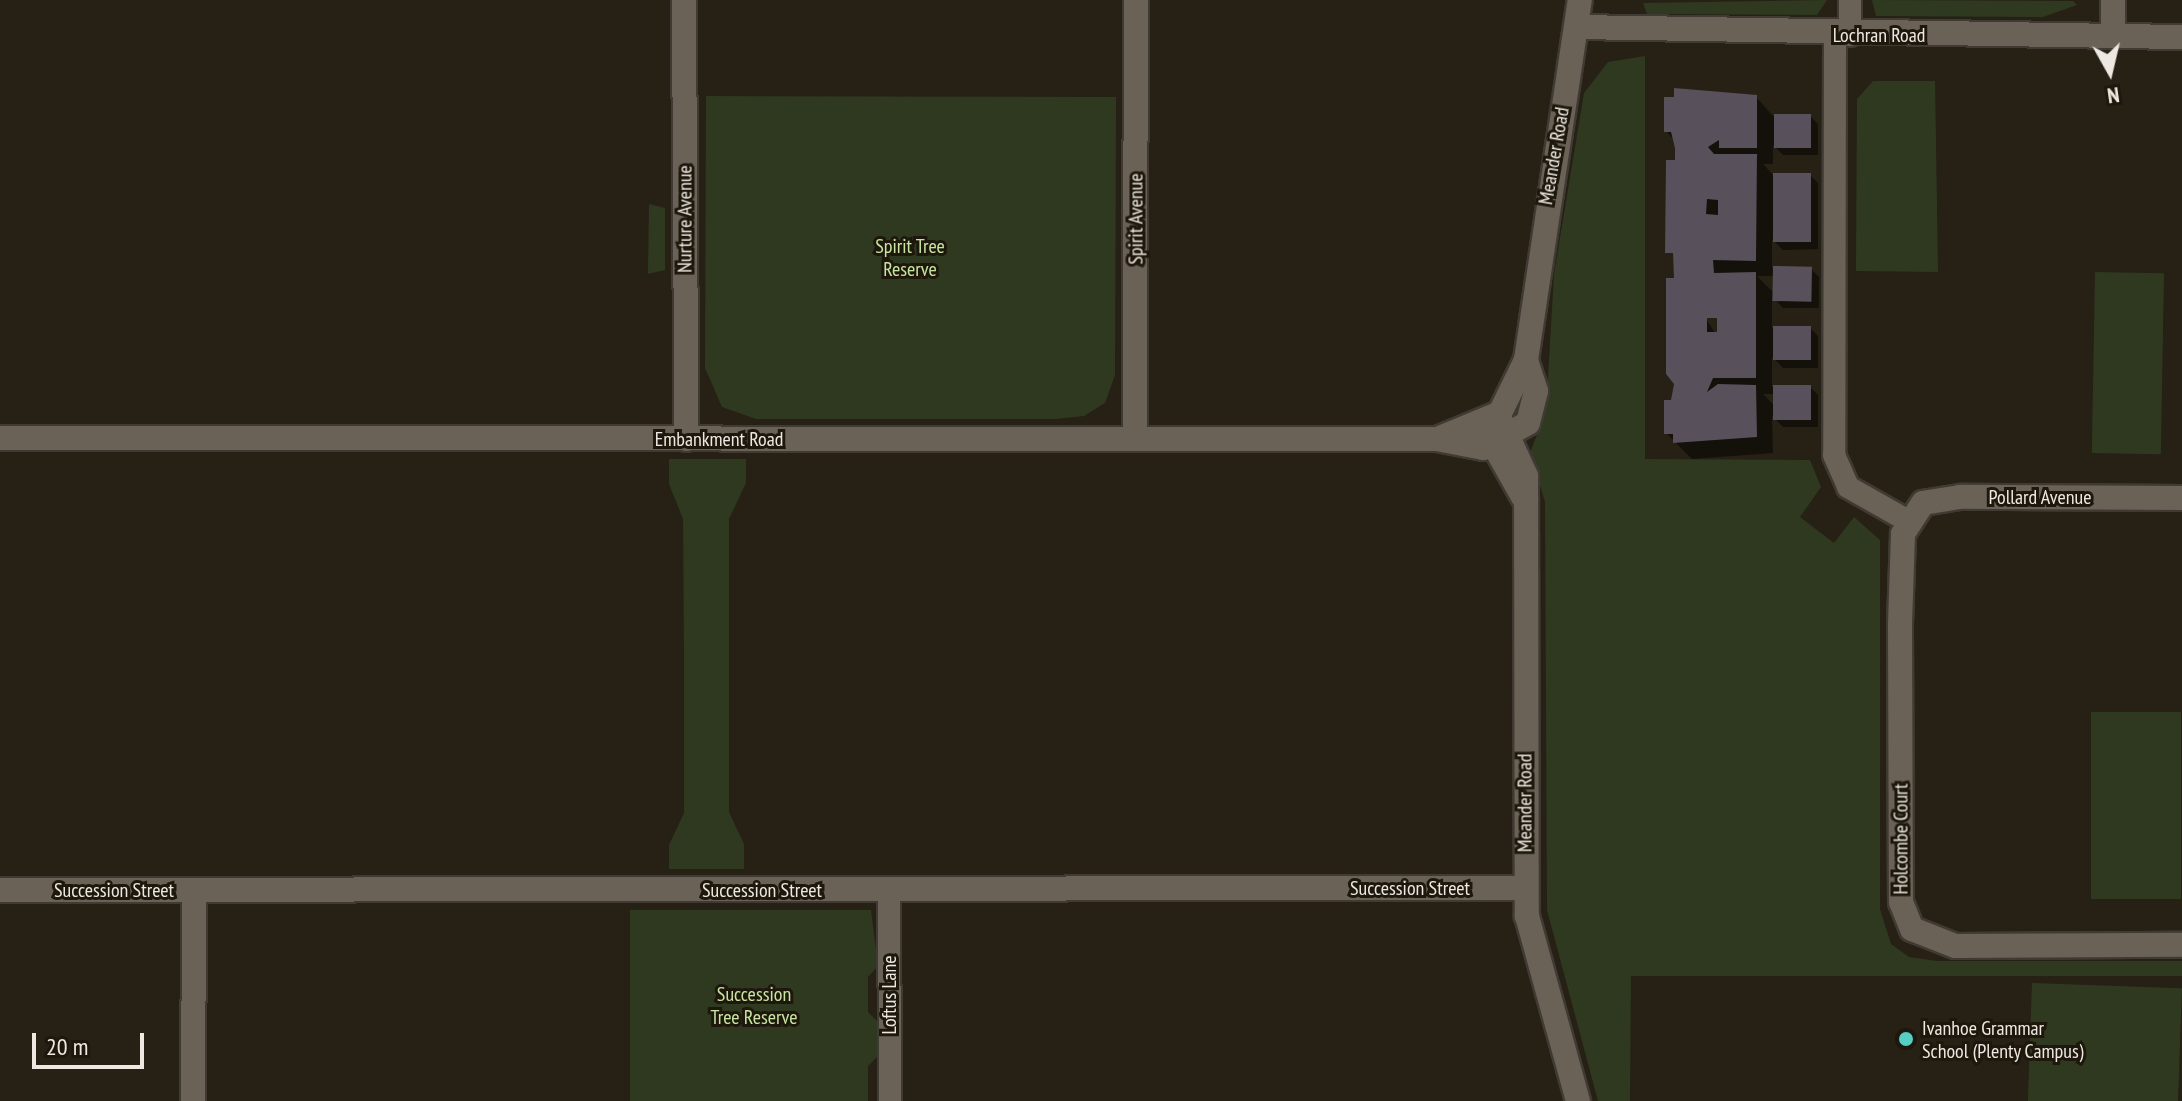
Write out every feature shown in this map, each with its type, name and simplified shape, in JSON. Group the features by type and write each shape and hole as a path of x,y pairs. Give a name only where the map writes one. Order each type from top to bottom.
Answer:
{"street":[{"name":"Nurture Avenue","path":"684,0 686,439"},
{"name":"Spirit Avenue","path":"1135,439 1136,0"},
{"name":"Meander Road","path":"1500,443 1534,410 1526,360 1580,0"},
{"path":"2113,0 2113,36"},
{"name":"Lochran Road","path":"1576,27 1843,34 2182,37"},
{"name":"Meander Road","path":"1526,360 1491,419 1500,443 1526,476 1523,497 1524,888 1532,946 1578,1101"},
{"path":"1437,439 1491,419"},
{"name":"Embankment Road","path":"0,438 1437,439"},
{"path":"1437,439 1462,449 1500,443"},
{"name":"Pollard Avenue","path":"1908,521 1923,503 1960,497 2182,498"},
{"name":"Holcombe Court","path":"1908,521 1900,612 1907,921 1928,941 1955,946 2182,945"},
{"name":"Succession Street","path":"0,890 1524,888"},
{"path":"193,1101 194,890"}],"lane":[{"path":"1850,0 1843,34 1834,455 1848,487 1908,521"},
{"name":"Loftus Lane","path":"889,889 890,1101"}],"green space":[{"path":"1827,0 1817,15 1647,14 1643,3"},
{"path":"1872,0 2073,1 2077,5 2043,17 1876,16"},
{"path":"1645,56 1645,459 1810,460 1821,487 1800,517 1834,543 1854,517 1880,540 1880,909 1891,944 1909,957 1937,961 2182,961 2182,976 1631,976 1630,1101 1598,1101 1547,910 1545,502 1530,453 1546,411 1554,274 1584,93 1608,62"},
{"path":"1873,81 1935,81 1938,272 1856,271 1857,99"},
{"name":"Spirit Tree Reserve","path":"706,96 1116,97 1115,375 1105,403 1084,416 1056,419 756,419 722,407 705,368"},
{"path":"649,204 665,208 665,270 648,274"},
{"path":"2095,272 2164,273 2161,454 2092,453"},
{"path":"669,459 746,459 746,483 729,519 729,812 744,844 744,869 669,869 669,845 684,813 684,664 683,519 669,484"},
{"path":"2091,712 2181,712 2181,899 2091,899"},
{"name":"Succession Tree Reserve","path":"630,910 871,910 878,966 868,977 868,1012 877,1021 877,1057 868,1066 868,1101 630,1101"},
{"path":"2032,983 2182,988 2178,1101 2028,1101"}],"building":[{"path":"1674,88 1757,95 1757,148 1719,148 1719,140 1708,147 1714,154 1757,154 1756,261 1713,260 1714,273 1756,272 1756,378 1713,378 1707,392 1718,384 1756,385 1757,437 1673,443 1673,434 1664,434 1664,400 1671,400 1674,384 1666,374 1666,278 1674,278 1673,253 1665,253 1666,160 1675,160 1675,148 1671,132 1664,132 1664,97 1674,97","holes":["1707,199 1718,200 1718,215 1706,214","1707,318 1717,318 1717,332 1707,332"]},
{"path":"1774,114 1811,114 1811,148 1774,148"},
{"path":"1773,173 1811,173 1811,242 1773,242"},
{"path":"1773,266 1812,267 1811,302 1772,301"},
{"path":"1773,326 1811,326 1811,360 1773,360"},
{"path":"1773,385 1811,385 1811,420 1773,420"}],"place":[{"name":"Ivanhoe Grammar School (Plenty Campus)","path":"1906,1039"}]}
